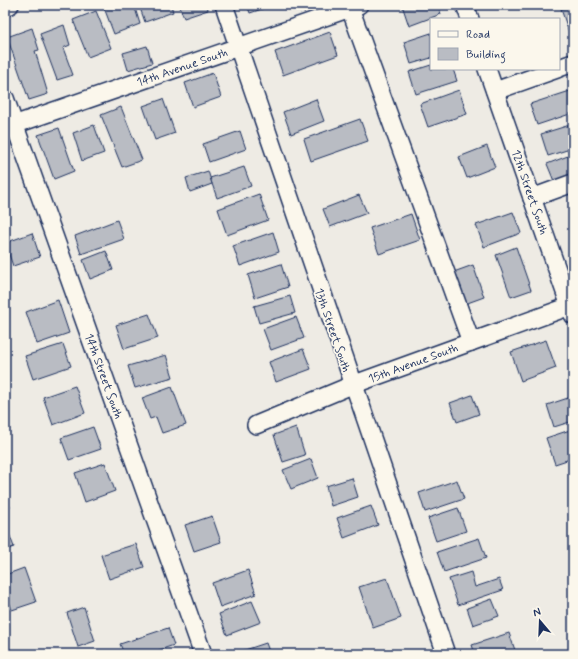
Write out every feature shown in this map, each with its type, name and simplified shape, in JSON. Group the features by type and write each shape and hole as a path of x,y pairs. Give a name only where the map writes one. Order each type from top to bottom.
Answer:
{"street":[{"path":"5,7 10,5"},
{"name":"13th Street South","path":"224,5 237,48 352,385 446,654"},
{"path":"466,5 470,18"},
{"path":"355,6 471,342"},
{"name":"14th Avenue South","path":"9,127 355,6"},
{"path":"560,68 573,63"},
{"name":"12th Street South","path":"487,70 572,309"},
{"path":"495,91 555,70"},
{"name":"14th Street South","path":"5,98 9,127 202,654"},
{"path":"532,198 573,183"},
{"name":"15th Avenue South","path":"256,425 352,385 471,342 572,309"}],"building":[{"path":"103,5 134,5 140,24 114,34"},
{"path":"139,5 171,5 173,12 145,22"},
{"path":"179,5 207,5 208,10 184,18"},
{"path":"247,5 267,5 268,7 250,13"},
{"path":"402,5 438,5 441,14 409,26"},
{"path":"573,5 573,37 571,38 561,9"},
{"path":"96,11 111,48 88,57 73,20"},
{"path":"64,25 70,45 63,48 73,75 57,80 40,34"},
{"path":"32,28 39,50 35,51 48,94 29,100 7,37"},
{"path":"330,32 338,55 283,75 275,52"},
{"path":"430,33 430,58 411,64 404,42"},
{"path":"147,46 152,63 128,70 123,53"},
{"path":"430,65 430,70 453,70 457,81 416,94 409,72"},
{"path":"213,73 221,97 193,107 185,83"},
{"path":"459,90 467,114 428,127 420,104"},
{"path":"573,90 573,113 537,125 530,104"},
{"path":"163,99 175,133 155,140 143,106"},
{"path":"316,99 324,121 291,134 283,112"},
{"path":"121,107 142,160 122,167 101,115"},
{"path":"360,119 368,141 311,161 304,139"},
{"path":"573,124 573,148 548,156 541,134"},
{"path":"94,125 104,153 82,161 73,133"},
{"path":"59,128 74,171 54,179 38,135"},
{"path":"240,131 246,149 209,162 203,144"},
{"path":"487,146 495,167 467,178 459,157"},
{"path":"573,154 573,174 554,181 547,164"},
{"path":"244,167 251,186 217,198 210,178"},
{"path":"208,171 212,184 190,192 186,178"},
{"path":"259,194 268,220 227,235 218,209"},
{"path":"359,195 367,213 330,227 323,209"},
{"path":"513,212 521,233 484,247 476,225"},
{"path":"411,214 420,240 379,254 370,228"},
{"path":"117,220 124,239 81,254 75,236"},
{"path":"273,232 279,252 240,266 233,246"},
{"path":"32,233 40,257 13,266 5,243"},
{"path":"516,247 531,290 511,297 496,255"},
{"path":"106,251 113,270 90,279 83,260"},
{"path":"281,264 288,287 255,298 248,275"},
{"path":"473,265 484,297 462,305 451,273"},
{"path":"290,296 295,313 259,323 254,306"},
{"path":"58,300 69,333 37,344 26,312"},
{"path":"149,314 158,338 124,349 116,325"},
{"path":"296,317 304,338 271,350 263,329"},
{"path":"546,340 556,368 521,381 511,352"},
{"path":"63,344 71,366 33,379 25,356"},
{"path":"303,349 311,369 276,382 269,362"},
{"path":"166,355 173,377 135,388 128,366"},
{"path":"75,386 85,413 53,425 43,397"},
{"path":"172,387 186,425 162,433 156,417 150,419 142,398"},
{"path":"472,395 479,414 457,422 450,403"},
{"path":"571,397 573,403 573,421 554,427 547,405"},
{"path":"93,427 101,449 69,460 61,438"},
{"path":"296,427 305,455 283,462 274,435"},
{"path":"573,429 573,458 555,464 546,438"},
{"path":"311,459 318,478 291,489 283,470"},
{"path":"105,463 115,491 85,502 75,473"},
{"path":"352,478 358,497 331,506 326,486"},
{"path":"457,480 464,499 425,512 419,493"},
{"path":"5,493 10,507 5,509"},
{"path":"371,506 378,525 344,538 337,518"},
{"path":"458,508 466,531 436,541 428,518"},
{"path":"573,514 573,527 569,515"},
{"path":"212,516 221,542 194,551 185,525"},
{"path":"5,523 14,547 5,550"},
{"path":"479,538 486,558 444,572 437,552"},
{"path":"136,544 144,567 109,579 101,555"},
{"path":"24,568 36,602 12,610 5,590 5,575"},
{"path":"248,570 256,594 220,607 212,583"},
{"path":"471,572 475,587 499,579 503,590 458,605 449,579"},
{"path":"387,578 401,618 373,628 359,587"},
{"path":"492,599 499,616 473,625 467,608"},
{"path":"252,601 261,622 227,635 219,614"},
{"path":"84,607 95,641 78,647 67,613"},
{"path":"168,628 174,645 148,654 124,654 120,644"},
{"path":"509,633 516,653 475,654 472,645"},
{"path":"266,643 270,654 233,654"}]}
